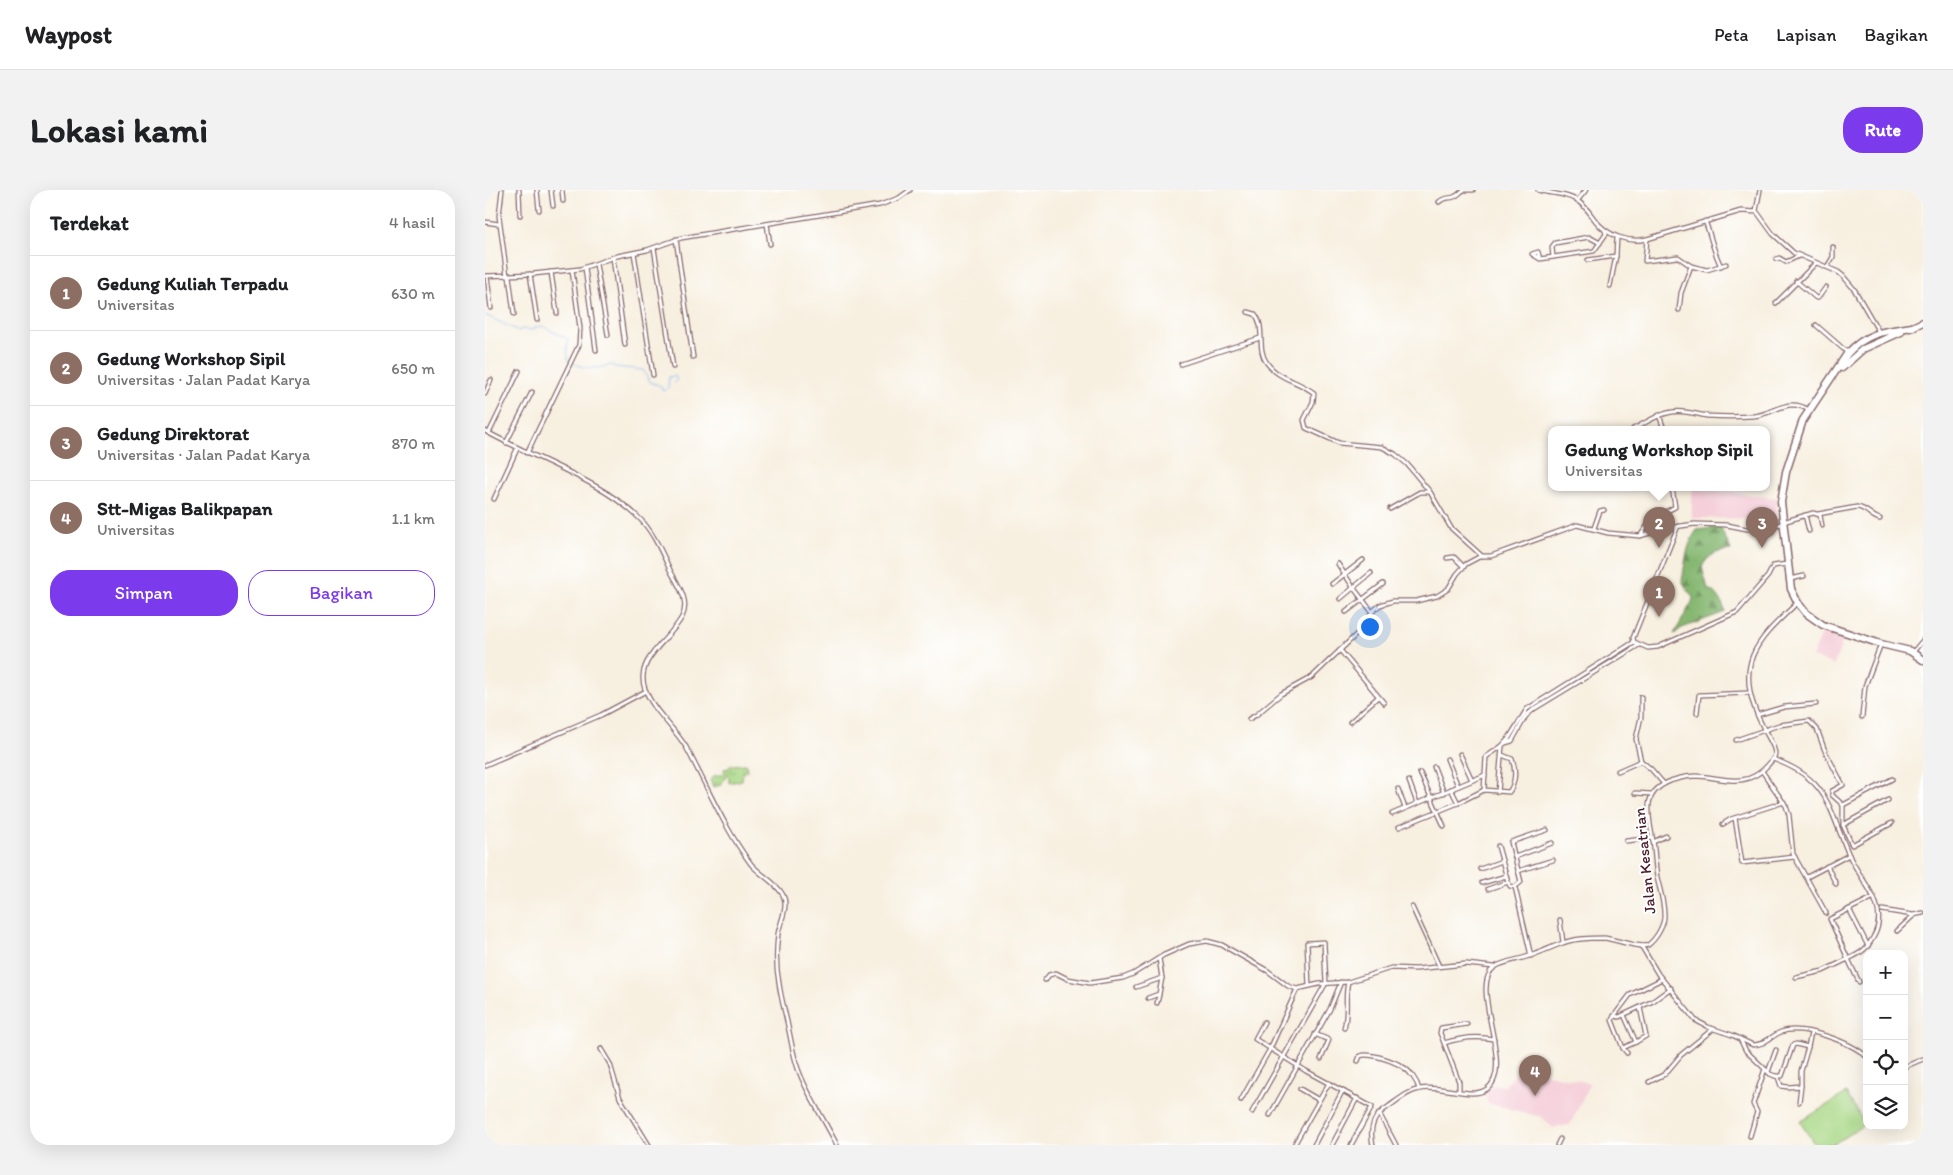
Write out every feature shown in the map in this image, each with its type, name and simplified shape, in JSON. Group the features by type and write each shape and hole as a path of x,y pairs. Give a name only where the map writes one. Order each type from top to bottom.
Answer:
{"highway":[{"path":"1918,325 1879,332 1861,341 1848,353 1809,410 1795,441 1782,493 1782,523 1791,589 1806,613 1823,625 1881,644 1913,652 1923,660"},
{"path":"1834,376 1863,349 1918,325"}],"street":[{"path":"502,190 499,224 514,314"},
{"path":"519,190 520,215"},
{"path":"537,190 539,210"},
{"path":"551,190 553,206"},
{"path":"562,190 563,201"},
{"path":"491,308 486,276 508,276 585,268 613,258 654,248 676,239 880,205 899,198 910,190"},
{"path":"1439,202 1444,198 1457,196 1461,191 1473,190"},
{"path":"1538,190 1560,194 1577,201 1585,206 1605,230 1617,237 1632,240 1647,239 1741,211 1755,211 1760,214 1781,243 1799,256 1838,272 1851,285 1879,332"},
{"path":"1577,201 1586,190"},
{"path":"1755,211 1760,190"},
{"path":"1705,221 1710,233 1713,250 1721,266"},
{"path":"485,222 499,224"},
{"path":"767,224 770,244"},
{"path":"1540,259 1594,251 1606,234 1605,230"},
{"path":"1610,286 1617,237"},
{"path":"1553,257 1552,247 1555,243 1589,238 1600,243"},
{"path":"676,239 693,357"},
{"path":"1647,239 1645,261 1679,257 1691,266 1707,270 1726,264"},
{"path":"1827,267 1833,257 1833,247"},
{"path":"654,248 673,366"},
{"path":"634,253 653,375"},
{"path":"1588,260 1615,256"},
{"path":"1776,259 1779,258 1786,262 1799,256"},
{"path":"613,258 625,344"},
{"path":"1776,303 1815,263"},
{"path":"596,264 608,334"},
{"path":"1679,310 1681,293 1691,266"},
{"path":"585,268 596,350"},
{"path":"527,453 578,349 580,340 572,270"},
{"path":"551,272 557,313"},
{"path":"530,274 537,320"},
{"path":"1796,282 1816,298 1819,298 1826,287"},
{"path":"1248,312 1257,316 1264,359 1274,372 1314,393 1313,402 1304,420 1306,428 1339,444 1375,446 1389,450 1407,464 1430,492 1451,528 1482,556"},
{"path":"1816,325 1848,353"},
{"path":"1181,364 1260,338"},
{"path":"489,433 519,371"},
{"path":"485,394 491,380"},
{"path":"506,443 532,392"},
{"path":"1639,426 1659,416 1680,411 1710,416 1754,416 1765,414 1778,407 1797,405 1809,410"},
{"path":"1659,416 1663,426"},
{"path":"485,431 594,486 619,501 634,513 649,530 681,590 685,605 684,612 676,626 658,646 645,665 643,683 646,691 685,747 704,786 741,849 756,868 783,895 785,907 778,932 777,944 778,981 781,996 800,1075 837,1145"},
{"path":"494,500 517,448"},
{"path":"1640,536 1652,519 1675,507 1673,491"},
{"path":"1390,509 1419,492 1430,492"},
{"path":"1249,719 1256,716 1281,694 1312,677 1360,631 1372,612 1387,602 1426,600 1437,596 1448,589 1457,574 1464,567 1482,556 1491,556 1572,526 1582,525 1608,533 1640,536 1678,526 1704,524 1753,528 1782,523 1813,513 1818,514 1861,507 1875,518 1880,519"},
{"path":"1594,528 1600,511 1604,510"},
{"path":"1818,514 1822,526"},
{"path":"1805,515 1809,531"},
{"path":"1634,642 1633,638 1678,526"},
{"path":"1447,558 1454,557 1464,567"},
{"path":"1332,584 1363,560"},
{"path":"1338,564 1372,612"},
{"path":"1634,642 1654,649 1731,616 1741,608 1764,582 1773,566 1787,564"},
{"path":"1340,599 1371,573"},
{"path":"1789,580 1804,576"},
{"path":"1346,612 1383,584"},
{"path":"1798,603 1770,630 1757,647 1750,665 1749,693 1757,715 1775,752 1773,758 1762,772 1784,802 1789,815 1795,857 1826,913"},
{"path":"1913,652 1923,640"},
{"path":"1498,792 1503,745 1527,710 1634,642"},
{"path":"1485,790 1488,754 1512,741 1526,716 1534,709 1639,644"},
{"path":"1862,717 1865,686 1881,644"},
{"path":"1340,650 1384,703"},
{"path":"485,765 601,715 646,691"},
{"path":"1697,713 1699,695 1749,693"},
{"path":"1351,722 1378,697"},
{"path":"1641,697 1641,717 1636,739 1641,761 1664,784"},
{"path":"1757,715 1784,707 1816,704"},
{"path":"1736,740 1781,724 1809,721 1817,729 1825,750 1843,785 1832,791 1832,795 1843,805 1843,825 1852,845 1892,823"},
{"path":"1460,754 1472,780"},
{"path":"1399,827 1485,790 1509,792 1514,779 1513,762 1510,757 1502,755"},
{"path":"1773,758 1798,769 1816,784 1829,802 1849,855 1874,897 1878,910 1879,921 1869,946 1863,952 1823,971 1796,976"},
{"path":"1447,760 1458,786"},
{"path":"1618,771 1641,761"},
{"path":"1434,767 1444,793"},
{"name":"Jalan Kesatrian","path":"1643,946 1654,939 1664,920 1664,908 1655,865 1649,810 1652,794 1664,784 1693,776 1735,780 1762,772"},
{"path":"1420,773 1444,826"},
{"path":"1392,814 1485,775"},
{"path":"1843,805 1892,779"},
{"path":"1409,781 1417,803"},
{"path":"1398,788 1405,808"},
{"path":"1451,789 1457,803"},
{"path":"1635,793 1652,794"},
{"path":"1843,825 1888,800"},
{"path":"1723,824 1735,818 1784,802"},
{"path":"1735,818 1742,863 1795,857"},
{"path":"1515,888 1521,882 1511,842 1547,830"},
{"path":"1653,842 1665,836"},
{"path":"1626,841 1652,838"},
{"path":"1515,856 1552,843"},
{"path":"1498,846 1507,882 1515,888"},
{"path":"1807,877 1849,855"},
{"path":"1518,871 1553,860"},
{"path":"1480,868 1502,861"},
{"path":"1827,866 1836,884"},
{"path":"1482,883 1506,876"},
{"path":"1488,890 1507,882"},
{"path":"1515,888 1531,956"},
{"path":"1859,982 1830,920 1874,897"},
{"path":"1412,907 1439,966"},
{"path":"1849,909 1869,946"},
{"path":"1883,910 1913,915 1923,913"},
{"path":"1897,930 1913,915"},
{"path":"1559,920 1563,942"},
{"path":"1045,980 1049,975 1056,972 1068,979 1090,983 1123,978 1189,944 1211,941 1235,952 1288,986 1297,989 1326,983 1348,982 1391,968 1416,969 1466,964 1495,967 1546,951 1563,942 1609,939 1643,946 1662,979 1695,1020 1713,1029 1749,1044 1759,1045 1785,1030 1811,1033 1835,1038 1849,1044 1863,1054"},
{"path":"1252,1112 1326,983 1323,942 1307,943 1309,986"},
{"path":"1157,1003 1162,978 1159,958"},
{"path":"1373,1145 1371,1128 1379,1113 1412,1091 1439,1088 1481,1092 1492,1084 1496,1069 1487,992 1489,974 1495,967"},
{"path":"1136,987 1162,978"},
{"path":"1627,1053 1623,1048 1613,1020 1614,1016 1629,995 1662,979"},
{"path":"1270,1114 1335,1000 1341,982"},
{"path":"1343,1028 1347,1014 1346,992 1348,982"},
{"path":"1614,1016 1624,1015 1653,1001 1671,988"},
{"path":"1241,1100 1270,1049 1297,989"},
{"path":"1148,998 1159,994"},
{"path":"1623,1048 1646,1036 1640,1007"},
{"path":"1624,1015 1635,1042"},
{"path":"1264,1022 1255,1039 1297,1066 1372,1106 1351,1145"},
{"path":"1459,1091 1459,1082 1440,1033 1441,1028 1467,1024"},
{"path":"1649,1082 1665,1074 1681,1056 1713,1029"},
{"path":"1799,1102 1801,1071 1811,1033"},
{"path":"1315,1034 1329,1040 1321,1059"},
{"path":"1444,1043 1485,1037 1494,1039"},
{"path":"1739,1039 1746,1051 1766,1071 1779,1078 1781,1086 1801,1086"},
{"path":"1775,1076 1782,1076 1793,1045 1808,1047"},
{"path":"601,1048 610,1064 620,1098 649,1145"},
{"path":"1750,1136 1757,1112 1753,1104 1776,1050"},
{"path":"1358,1061 1362,1055 1372,1055 1401,1066 1414,1078 1419,1089"},
{"path":"1908,1065 1923,1059"},
{"path":"1294,1145 1329,1083"},
{"path":"1300,1089 1319,1100"},
{"path":"1314,1145 1343,1090"},
{"path":"1332,1145 1357,1098"},
{"path":"1379,1113 1395,1145"},
{"path":"1557,1145 1560,1139"}],"shaded area":[{"path":"1692,491 1718,491 1777,498 1776,519 1692,518"},
{"path":"1823,631 1844,637 1834,665 1812,657"},
{"path":"1519,1068 1590,1083 1570,1125 1553,1128 1541,1117 1487,1103 1486,1091 1494,1085 1505,1086"}],"green space":[{"path":"1720,527 1731,550 1713,554 1702,567 1708,589 1719,598 1725,612 1682,628 1674,634 1693,598 1682,581 1690,542 1697,530"},
{"path":"746,764 747,771 743,771 742,780 729,783 729,777 726,776 721,785 713,787 710,780 714,776 725,774 724,769 729,768 731,765"},
{"path":"1846,1093 1863,1121 1863,1125 1832,1145 1815,1145 1800,1122"}],"waterway":[{"path":"485,315 519,331 522,329 531,330 542,326 568,339 568,360 583,367 600,368 611,365 643,370 650,382 661,386 663,391 668,387 669,377 675,376 677,379 675,383"}],"place":[{"name":"Gedung Workshop Sipil","path":"1659,548"},
{"name":"Gedung Direktorat","path":"1762,548"},
{"name":"Gedung Kuliah Terpadu","path":"1659,617"},
{"name":"Stt-Migas Balikpapan","path":"1535,1096"}]}
